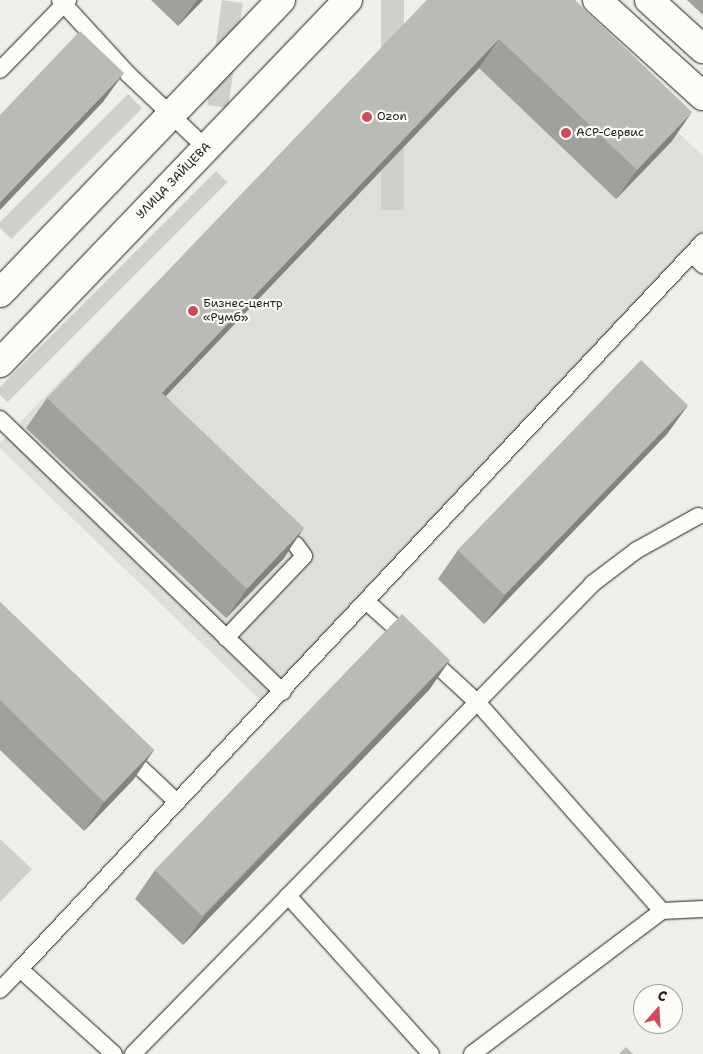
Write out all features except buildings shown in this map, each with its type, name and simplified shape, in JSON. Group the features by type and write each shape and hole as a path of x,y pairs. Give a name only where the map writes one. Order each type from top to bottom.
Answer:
{"street":[{"path":"0,292 281,0"},
{"name":"УЛИЦА ЗАЙЦЕВА","path":"0,362 348,0"},
{"path":"597,0 699,85"},
{"path":"649,0 703,49"}],"lane":[{"path":"0,70 63,2 170,114 205,147"},
{"path":"0,990 283,692 366,601 697,260 703,242"},
{"path":"0,419 283,692"},
{"path":"133,1054 592,584 637,550 698,516"},
{"path":"226,638 304,556 296,545"},
{"path":"366,601 478,702 662,911"},
{"path":"112,740 177,802"},
{"path":"288,896 431,1054"},
{"path":"472,1054 662,911 703,909"},
{"path":"20,969 114,1054"}],"shaded area":[{"path":"222,0 243,3 228,108 207,105"},
{"path":"381,0 404,0 404,210 381,210"},
{"path":"430,0 538,0 703,156 703,234 262,702 0,448 0,443"},
{"path":"128,94 142,108 11,239 0,228 0,222"},
{"path":"216,171 227,182 7,402 0,395 0,387"},
{"path":"0,839 32,869 0,902"}],"place":[{"name":"Ozon","path":"367,117"},
{"name":"АСР-Сервис","path":"566,133"},
{"name":"Бизнес-центр «Румб»","path":"193,311"}]}
